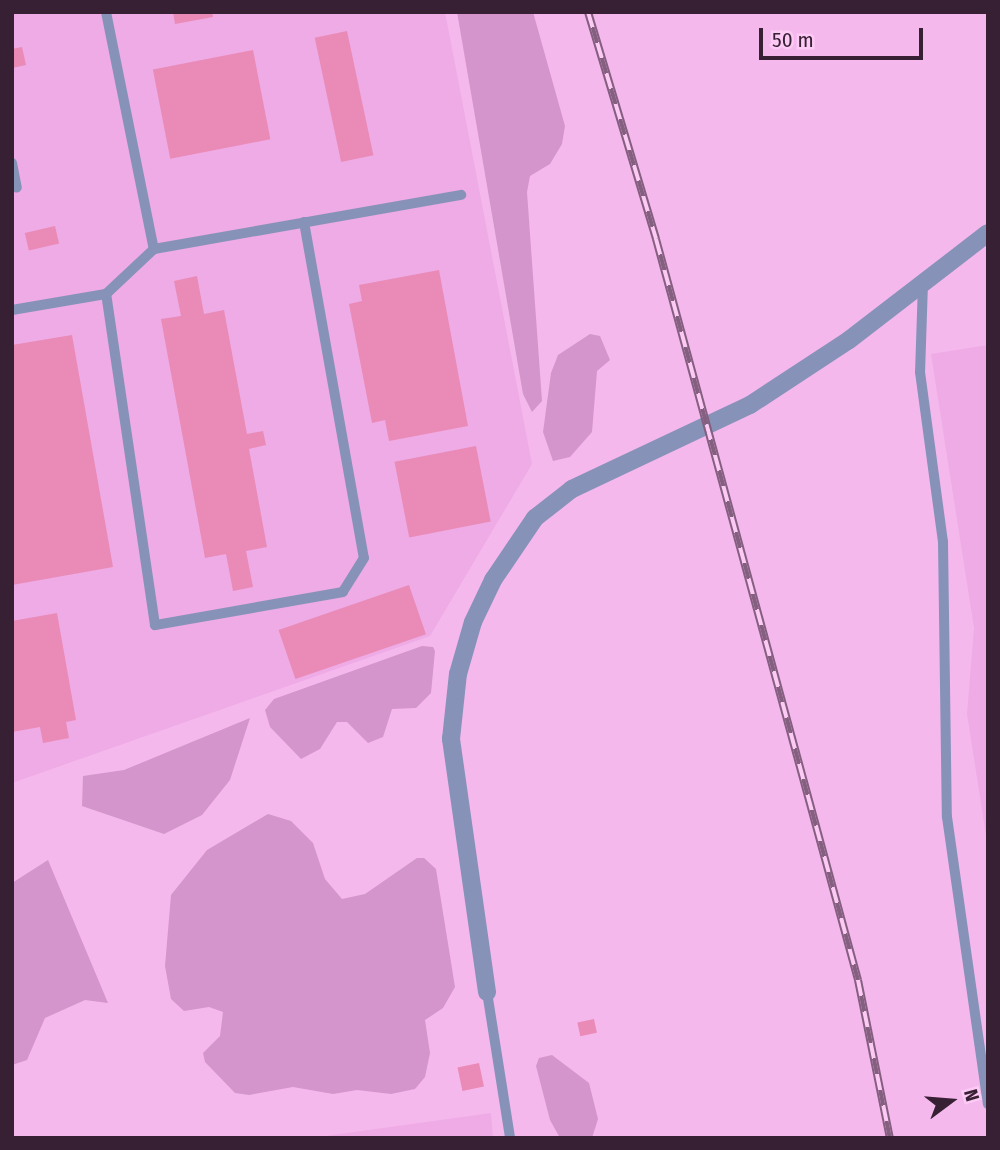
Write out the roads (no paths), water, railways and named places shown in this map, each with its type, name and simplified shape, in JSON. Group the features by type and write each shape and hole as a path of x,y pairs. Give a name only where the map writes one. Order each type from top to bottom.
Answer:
{"street":[{"path":"487,992 451,739 458,674 473,622 493,580 535,518 572,489 750,405 849,340 988,233"}],"lane":[{"path":"106,12 154,249"},
{"path":"12,163 18,188"},
{"path":"12,310 106,294 154,249 461,195"},
{"path":"106,294 155,625 343,592 364,558 304,222"},
{"path":"923,283 920,372 943,542 947,817 988,1104"},
{"path":"487,992 510,1138"}],"railway":[{"path":"588,12 656,239 858,980 890,1138"}]}
